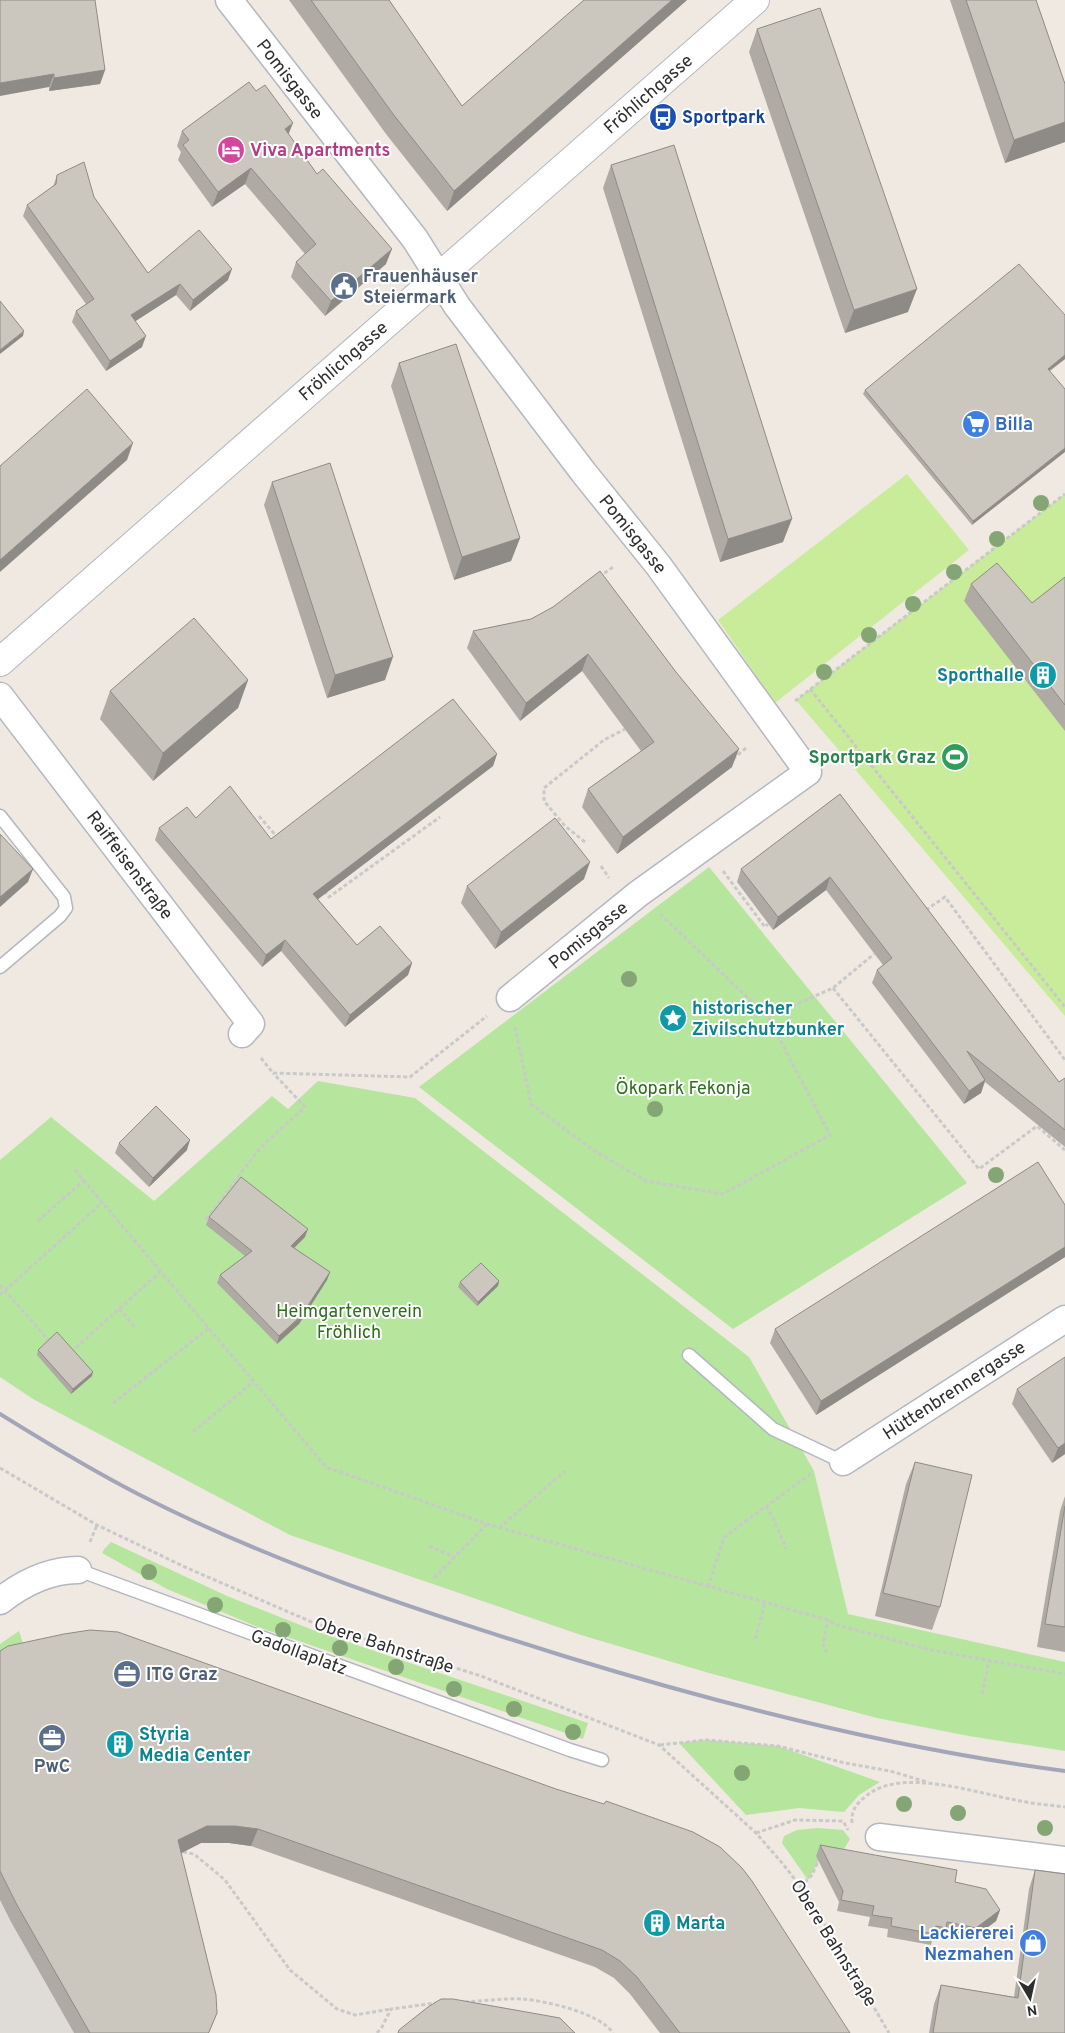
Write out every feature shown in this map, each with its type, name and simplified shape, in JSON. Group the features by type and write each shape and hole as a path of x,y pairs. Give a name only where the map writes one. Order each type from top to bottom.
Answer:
{"main road":[{"name":"Fröhlichgasse","path":"0,662 755,0"}],"street":[{"name":"Pomisgasse","path":"229,0 415,239 462,313 584,473 658,565 808,772 638,894 510,998"},
{"name":"Raiffeisenstraße","path":"0,696 251,1024 242,1034"},
{"name":"Hüttenbrennergasse","path":"843,1462 1065,1319"},
{"name":"Gadollaplatz","path":"0,1601 37,1577 60,1570 78,1570"},
{"path":"879,1837 1065,1860"}],"lane":[{"path":"0,816 64,896 66,908 60,916 0,967"},
{"path":"689,1355 772,1429 843,1462"},
{"name":"Gadollaplatz","path":"78,1570 570,1750 602,1760"}],"path":[{"path":"771,720 1065,494"},
{"path":"597,578 613,567"},
{"path":"810,689 1065,1007"},
{"path":"585,842 565,826 544,801 544,788 604,740 625,729"},
{"path":"728,762 746,748"},
{"path":"259,816 278,838"},
{"path":"323,890 329,897 440,817"},
{"path":"704,847 765,927 768,924"},
{"path":"274,1073 410,1076 510,998 531,1104 594,1150 646,1181 723,1194 830,1135 768,1017 638,894"},
{"path":"924,911 945,896 1065,1060"},
{"path":"768,1017 833,988 874,954"},
{"path":"833,988 979,1169 1037,1126 1065,1150"},
{"path":"206,1219 260,1148 305,1107 242,1034"},
{"path":"75,1170 326,1467 499,1528 828,1620 837,1625 921,1647 989,1662 1065,1674"},
{"path":"38,1221 84,1180"},
{"path":"0,1296 103,1202"},
{"path":"64,1358 161,1271"},
{"path":"0,1285 51,1343"},
{"path":"119,1309 135,1327"},
{"path":"113,1403 209,1328"},
{"path":"194,1432 254,1381"},
{"name":"Obere Bahnstraße","path":"0,1468 97,1525 187,1568 314,1623 481,1676 659,1745 756,1833 783,1864 810,1899 889,2033"},
{"path":"499,1528 565,1470"},
{"path":"708,1588 724,1537 814,1471"},
{"path":"766,1506 786,1550"},
{"path":"434,1578 487,1524"},
{"path":"88,1546 97,1525"},
{"path":"430,1546 455,1557"},
{"path":"755,1639 765,1603"},
{"path":"826,1653 823,1644 828,1620"},
{"path":"982,1694 989,1662"},
{"path":"659,1745 706,1740 778,1746 890,1771 927,1782 1018,1801 1065,1807"},
{"path":"756,1833 795,1820 843,1821 853,1836 851,1819 855,1806 872,1790 889,1785 927,1782"},
{"path":"183,1852 194,1854 225,1880 290,1970 337,2009 354,2016 391,2008 444,2003"},
{"path":"800,1887 812,1875 820,1857"},
{"path":"464,2002 524,1999 581,2011 609,2027 613,2033"},
{"path":"377,2033 382,2028 391,2008"}],"green space":[{"path":"907,474 969,550 775,703 718,620"},
{"name":"Sportpark Graz","path":"1065,494 1065,1016 796,700"},
{"name":"Ökopark Fekonja","path":"709,867 967,1183 733,1329 419,1087"},
{"name":"Heimgartenverein Fröhlich","path":"318,1081 415,1098 749,1357 814,1471 848,1614 1065,1662 1065,1751 969,1736 877,1718 709,1673 581,1635 290,1535 33,1399 0,1377 0,1160 51,1117 154,1201 272,1096 288,1109"},
{"path":"111,1542 227,1596 318,1632 588,1723 583,1739 258,1627 167,1589 102,1553"},
{"path":"19,1631 27,1656 0,1664 0,1644"},
{"path":"706,1740 778,1746 880,1782 859,1795 844,1812 799,1808 746,1815 679,1743"},
{"path":"818,1828 843,1830 850,1839 844,1849 821,1857 808,1880 782,1843 784,1836 797,1830"}],"shaded area":[{"path":"0,1900 11,1922 74,2033 0,2033"}],"building":[{"path":"0,0 95,0 105,70 54,78 54,74 0,83"},
{"path":"311,0 389,0 462,106 584,0 672,0 454,191 393,114"},
{"path":"966,0 1036,0 1065,84 1065,122 1014,140"},
{"path":"820,8 917,289 854,310 757,29"},
{"path":"249,82 256,91 265,85 293,123 285,129 317,174 323,169 392,249 331,301 296,262 316,244 251,168 218,192 183,145 189,140 182,131"},
{"path":"674,145 792,519 728,539 611,165"},
{"path":"84,162 94,197 148,273 199,230 232,269 193,300 180,284 131,315 146,336 110,361 76,311 94,299 27,205 56,184 57,175"},
{"name":"Billa","path":"1019,264 1065,315 1065,355 1048,369 1065,389 1065,448 973,521 865,390"},
{"path":"0,301 24,331 0,350"},
{"path":"456,344 520,538 462,557 399,363"},
{"path":"87,389 133,443 0,560 0,466"},
{"path":"330,463 393,657 335,675 272,482"},
{"name":"Sporthalle","path":"997,563 1032,603 1065,577 1065,705 971,584"},
{"path":"600,571 676,672 739,749 623,837 588,789 654,742 588,654 526,703 473,631 531,619 553,607"},
{"path":"194,618 248,680 163,753 110,691"},
{"path":"453,699 497,754 313,894 357,945 380,926 412,963 350,1015 285,940 266,955 159,828 187,807 196,818 230,786 271,839"},
{"path":"840,794 1059,1082 1065,1078 1065,1130 967,1051 985,1080 969,1091 877,970 892,958 830,877 778,917 741,869"},
{"path":"555,818 590,862 501,932 467,886"},
{"path":"0,834 33,869 0,897"},
{"path":"156,1106 190,1140 153,1178 119,1143"},
{"path":"1038,1162 1065,1205 1065,1247 821,1401 775,1329"},
{"path":"241,1177 308,1229 291,1246 330,1272 301,1316 279,1336 220,1275 252,1251 209,1217"},
{"path":"481,1263 499,1281 478,1302 460,1282"},
{"path":"57,1332 93,1372 73,1389 38,1350"},
{"path":"1065,1357 1065,1443 1058,1448 1017,1389"},
{"path":"915,1462 972,1475 940,1607 883,1593"},
{"path":"1065,1506 1065,1627 1045,1624"},
{"path":"90,1630 118,1632 556,1789 604,1804 606,1801 693,1832 720,1847 742,1868 850,2033 680,2033 637,1977 620,1961 602,1950 258,1829 235,1826 207,1826 178,1840 216,1995 217,2013 209,2032 90,2033 17,1905 0,1871 0,1651 8,1646"},
{"path":"820,1845 957,1870 955,1882 986,1889 1000,1910 976,1928 947,1922 946,1928 936,1926 934,1934 891,1926 892,1918 872,1915 874,1906 841,1900 843,1891"},
{"path":"1035,1870 1065,1874 1065,2033 933,2033 941,1985 1018,1998"},
{"path":"441,1999 453,1999 560,2018 575,2033 398,2033 399,2030 428,2007"}],"railway":[{"path":"0,1414 103,1475 190,1519 242,1543 403,1604 567,1657 752,1709 939,1751 1065,1771"}],"place":[{"name":"Sportpark","path":"663,117"},
{"name":"Viva Apartments","path":"231,150"},
{"name":"Frauenhäuser Steiermark","path":"344,286"},
{"name":"Billa","path":"976,424"},
{"name":"Sporthalle","path":"1043,675"},
{"name":"Sportpark Graz","path":"955,757"},
{"name":"historischer Zivilschutzbunker","path":"673,1018"},
{"name":"ITG Graz","path":"127,1674"},
{"name":"PwC","path":"52,1738"},
{"name":"Styria Media Center","path":"120,1744"},
{"name":"Marta","path":"657,1923"},
{"name":"Lackiererei Nezmahen","path":"1033,1943"}]}
